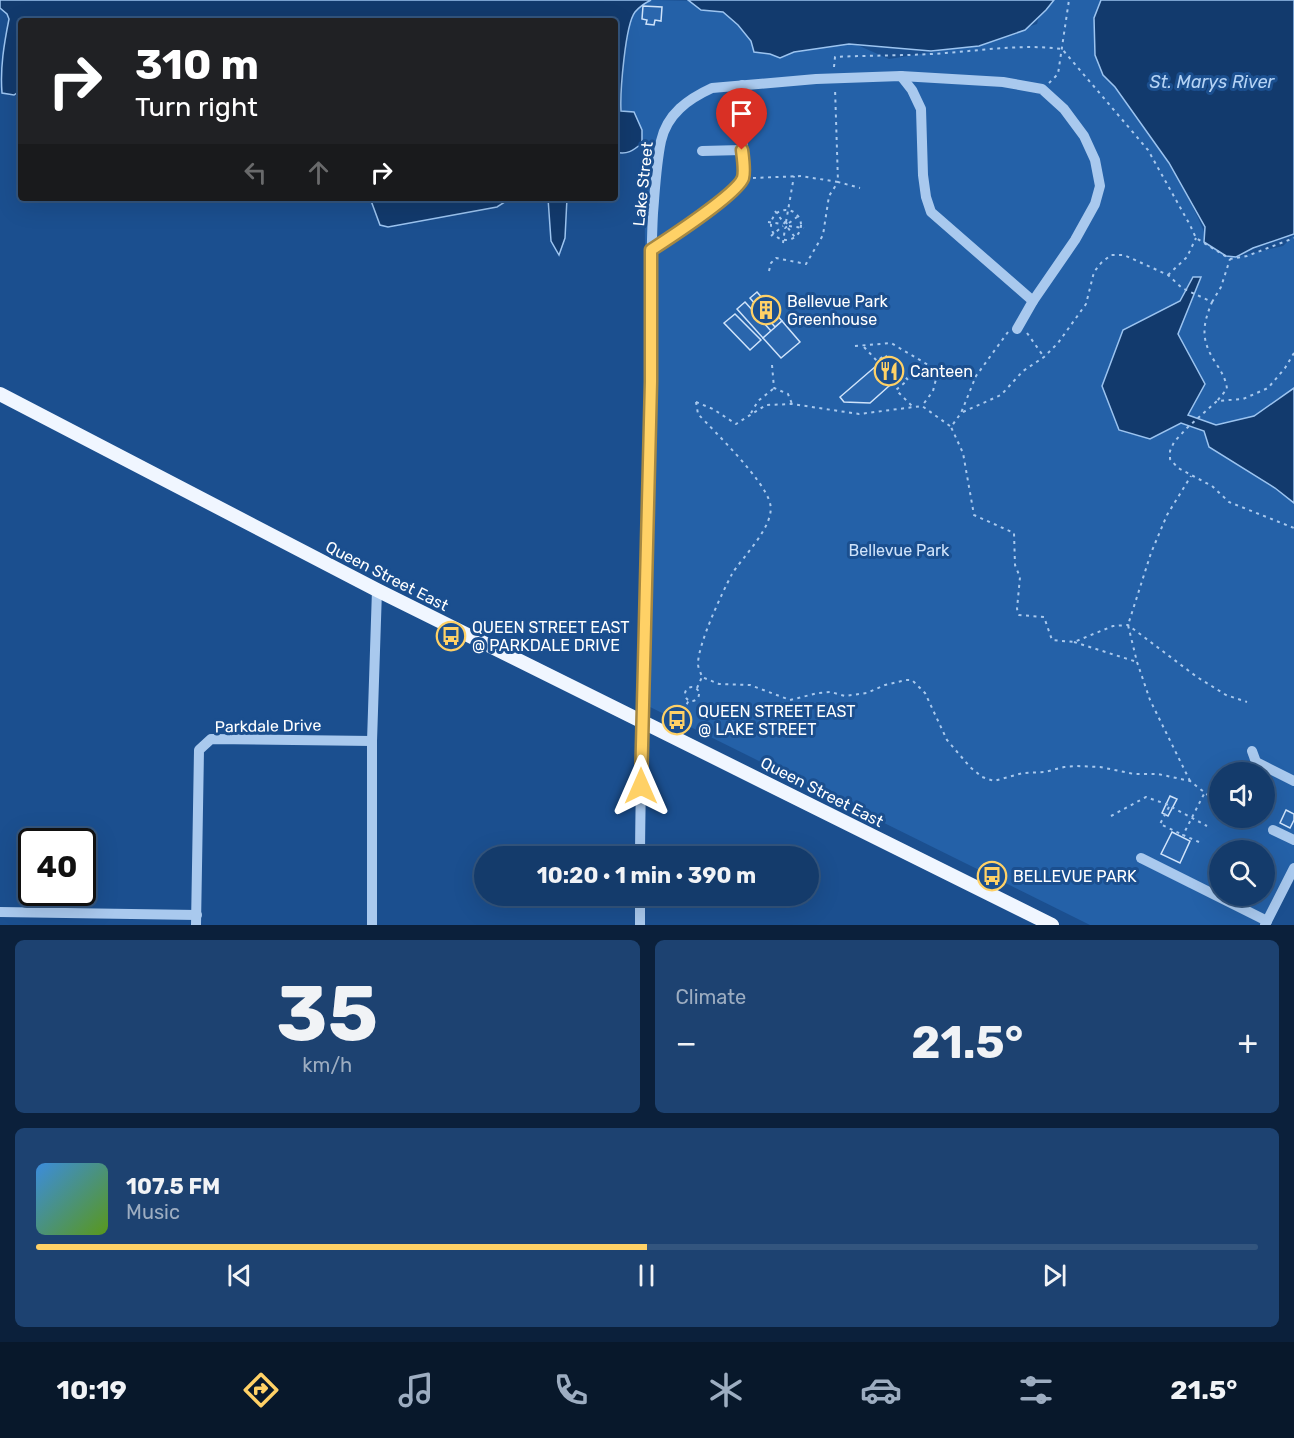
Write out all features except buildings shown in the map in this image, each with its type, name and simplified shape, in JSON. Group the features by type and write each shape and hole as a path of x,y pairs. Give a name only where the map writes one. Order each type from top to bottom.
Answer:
{"main road":[{"name":"Queen Street East","path":"0,394 377,590 1052,925"}],"street":[{"name":"Lake Street","path":"640,846 641,721 651,382 651,250 661,140 670,120 677,110 698,94 712,88 742,85 902,76 1003,82 1042,89"},
{"path":"902,76 921,109 923,175 931,212 1033,301"},
{"path":"651,250 734,190 743,178 742,85"},
{"path":"1017,329 1095,204 1100,186 1095,159 1084,136 1065,109 1042,89"},
{"path":"702,151 742,150"},
{"path":"372,925 372,741 377,590"},
{"name":"Parkdale Drive","path":"197,920 199,750 211,739 372,741"},
{"path":"1252,751 1256,762 1294,781"},
{"path":"1273,830 1294,840"},
{"path":"1141,858 1266,923 1294,868"},
{"path":"640,906 640,925"},
{"path":"0,912 197,920"}],"path":[{"path":"1042,89 1058,74 1069,0"},
{"path":"769,271 771,263 776,258 806,264 823,234 829,196 838,182 835,78"},
{"path":"783,242 794,176"},
{"path":"743,178 794,176 818,178 860,188"},
{"path":"788,210 799,215 803,228 796,239 783,242 772,235 770,222 776,212 788,210"},
{"path":"776,212 796,239"},
{"path":"772,235 799,215"},
{"path":"770,222 803,228"},
{"path":"1167,275 1187,257 1196,238"},
{"path":"961,412 1001,395 1023,371 1044,357 1058,343 1086,304 1094,272 1111,255 1124,255 1167,275 1182,288 1212,302"},
{"path":"1230,259 1221,287 1212,302 1204,330 1206,345 1222,373 1227,389 1174,442 1170,451 1170,459 1178,468 1212,486 1229,502 1294,528"},
{"path":"951,427 961,412 976,376 1006,332 1017,329 1028,334 1044,357"},
{"path":"696,689 692,688 687,691 686,697 696,700 699,697 696,689 702,677 698,666 702,640 733,574 753,547 768,521 771,504 762,487 698,414 696,402 736,424 766,405 792,404 859,414 922,406 933,391 936,380 930,366 891,343 855,346"},
{"path":"863,346 878,361 885,355 908,380 896,390 913,408"},
{"path":"1217,401 1243,399 1268,388 1294,353"},
{"path":"772,365 774,388"},
{"path":"774,388 788,394 792,404"},
{"path":"750,415 758,401 774,388"},
{"path":"922,406 951,427 963,453 974,515 1014,533 1015,565 1020,577 1017,609 1019,615 1044,617 1052,640 1074,642 1137,662"},
{"path":"1191,476 1167,515 1151,553 1128,625 1150,700 1190,781 1209,796"},
{"path":"1074,642 1113,626 1128,625 1197,677 1226,695 1248,702"},
{"path":"702,677 719,684 750,685 790,700 818,693 831,692 845,696 867,693 885,685 912,680 925,693 947,740 970,767 988,780 994,781 1023,773 1046,772 1077,766 1100,767 1134,774 1158,774 1190,781"},
{"path":"670,734 690,700"},
{"path":"1184,835 1204,793"},
{"path":"1111,816 1146,797 1170,806 1207,825"},
{"path":"1170,806 1160,824 1199,842"}],"green space":[{"name":"Bellevue Park","path":"651,0 700,1 821,29 889,59 964,47 1037,24 1043,0 1102,0 1096,55 1173,170 1209,244 1236,257 1283,246 1294,235 1294,388 1254,416 1215,425 1188,415 1204,384 1178,334 1200,277 1193,277 1180,301 1123,330 1150,439 1181,423 1205,431 1294,495 1294,868 1275,905 1275,840 1209,840 1209,906 1275,906 1265,925 1090,925 650,707 644,156 639,139 618,137 622,13"}],"water":[{"path":"0,0 651,0 638,8 631,19 621,90 621,111 634,112 642,130 642,143 630,152 618,152 618,18 18,18 18,92 14,95 2,93 3,56 9,19 0,8"},
{"path":"688,0 1054,0 1025,30 979,46 931,51 849,44 794,52 780,58 754,52 751,41 723,12 701,10"},
{"name":"St. Marys River","path":"1101,0 1294,0 1294,234 1253,248 1236,257 1226,256 1204,242 1205,227 1169,163 1115,87 1103,75 1095,55 1094,18"},
{"path":"371,201 506,201 497,207 388,227 380,225"},
{"path":"548,201 567,201 565,238 559,255 551,241"},
{"path":"1193,277 1201,277 1178,334 1205,384 1188,415 1216,425 1254,416 1294,388 1294,503 1275,488 1209,447 1204,431 1181,423 1150,439 1119,430 1102,386 1123,330 1180,301"}],"place":[{"name":"Bellevue Park Greenhouse","path":"766,310"},
{"name":"Canteen","path":"889,371"},
{"name":"QUEEN STREET EAST @ PARKDALE DRIVE","path":"451,636"},
{"name":"QUEEN STREET EAST @ LAKE STREET","path":"677,720"},
{"name":"BELLEVUE PARK","path":"992,876"}],"route":[{"path":"641,786 651,382 651,250 685,228 734,190 743,178 742,150"}]}
